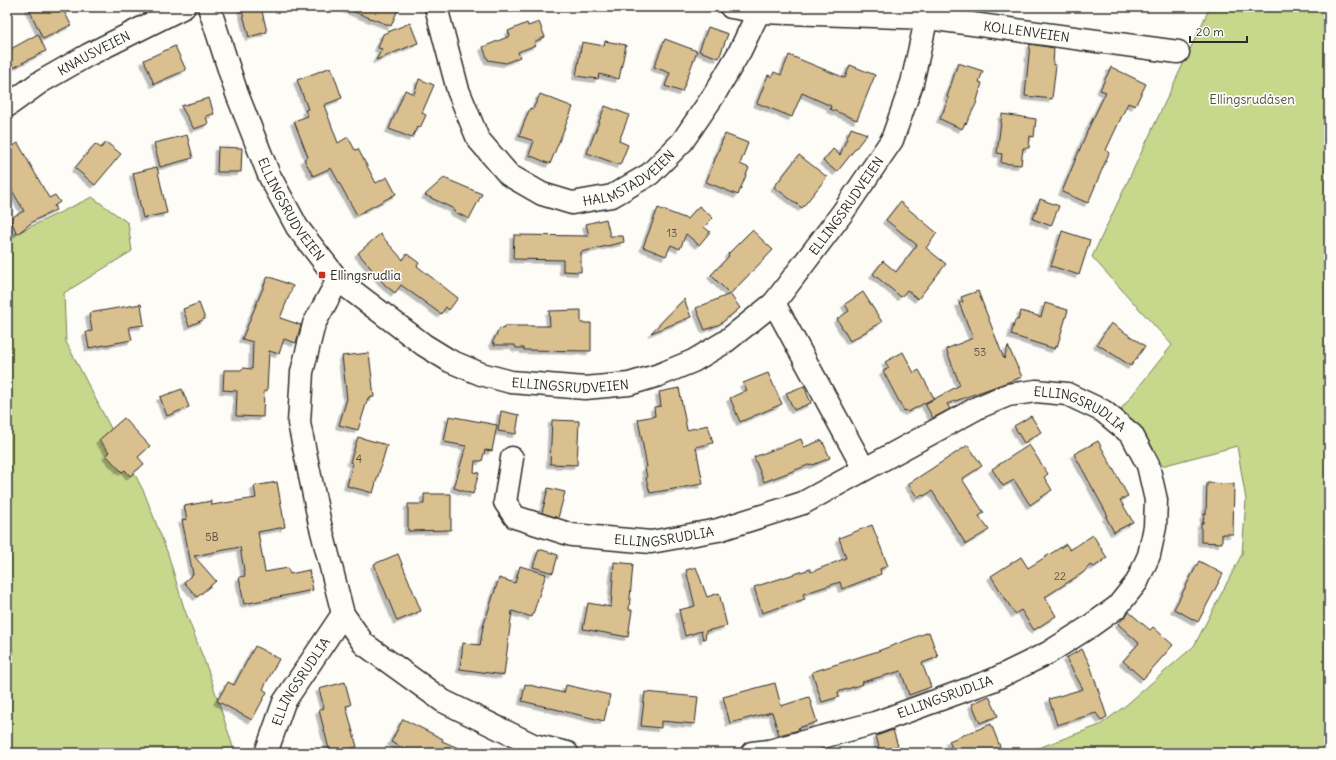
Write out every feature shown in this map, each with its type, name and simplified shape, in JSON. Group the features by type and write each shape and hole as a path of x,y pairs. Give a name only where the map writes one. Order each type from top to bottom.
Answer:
{"street":[{"name":"KNAUSVEIEN","path":"7,106 39,83 88,55 184,7"},
{"name":"ELLINGSRUDVEIEN","path":"209,7 237,94 269,176 297,227 338,280 424,345 450,361 481,374 511,382 585,388 629,384 660,375 693,361 725,342 774,303 843,212 892,140 912,83 928,12"},
{"name":"HALMSTADVEIEN","path":"436,7 458,90 478,138 509,176 542,194 572,202 612,196 650,174 682,142 722,82 740,51 760,9"},
{"name":"KOLLENVEIEN","path":"731,7 760,9 928,12 1178,52"},
{"path":"338,280 314,324 302,372 298,423 320,524 343,614 364,644 444,701 533,745 567,753"},
{"path":"774,303 864,469"},
{"name":"ELLINGSRUDLIA","path":"512,458 505,502 514,517 572,535 651,542 718,530 803,503 979,407 1008,395 1036,391 1067,394 1103,411 1132,434 1148,465 1156,500 1155,528 1149,555 1137,582 1117,607 1065,642 1034,660 993,680 875,723 769,751 752,753"},
{"name":"ELLINGSRUDLIA","path":"266,753 284,702 343,614"}],"green space":[{"name":"Ellingsrudåsen","path":"1210,7 1329,7 1329,753 1025,753 1100,725 1125,706 1194,646 1242,554 1246,500 1237,446 1162,466 1144,435 1121,409 1172,345 1092,257"},
{"path":"92,197 128,223 132,251 64,293 66,342 144,492 168,554 184,608 209,673 235,753 7,753 7,238"}],"building":[{"path":"28,7 62,7 71,25 43,39"},
{"path":"241,7 261,7 267,32 249,37"},
{"path":"344,7 399,7 391,26"},
{"path":"539,22 545,37 534,42 536,45 518,52 520,57 506,63 488,60 483,47 510,36 508,31 527,23 528,26"},
{"path":"410,23 418,43 376,60 382,49 378,48 383,34"},
{"path":"708,27 728,34 719,58 699,51"},
{"path":"38,34 46,51 7,72 7,51"},
{"path":"665,39 697,51 682,92 665,86 670,73 654,67"},
{"path":"605,41 626,45 619,79 599,74 598,79 576,76 582,42 604,46"},
{"path":"1030,44 1054,48 1053,65 1056,65 1052,99 1025,96"},
{"path":"175,46 186,70 154,84 144,60"},
{"path":"789,55 845,78 850,65 875,75 857,120 830,109 831,106 802,93 792,117 757,103 768,75 772,77 774,72 781,75"},
{"path":"958,63 983,71 979,82 982,83 976,104 962,129 940,119 949,98 947,97"},
{"path":"331,67 342,98 324,105 338,143 348,137 355,150 358,149 376,183 387,177 396,194 357,215 331,168 313,176 304,159 308,157 294,121 308,116 305,110 308,109 297,80"},
{"path":"1111,67 1146,84 1135,106 1128,103 1106,150 1109,153 1088,203 1062,192 1089,127 1106,92 1100,90"},
{"path":"419,79 434,85 422,113 426,115 420,128 417,127 412,138 389,129 405,90 414,94"},
{"path":"540,94 573,107 550,164 529,155 534,141 519,136 530,108 533,109"},
{"path":"209,98 214,114 206,116 208,124 194,129 181,106"},
{"path":"605,106 629,115 619,141 628,145 620,165 587,153"},
{"path":"1002,114 1036,119 1034,137 1030,136 1029,148 1023,148 1021,165 1001,163 1002,154 997,153"},
{"path":"851,128 867,134 837,172 823,161 833,149 840,155"},
{"path":"725,134 748,143 740,164 749,168 738,195 706,182"},
{"path":"187,135 193,158 160,167 154,143"},
{"path":"106,142 121,154 95,185 75,168 95,144 101,148"},
{"path":"18,143 49,198 55,195 60,202 54,206 56,210 35,220 17,234 10,218 24,211 7,182 7,150"},
{"path":"218,147 242,148 241,172 217,172"},
{"path":"799,155 827,177 802,208 774,187"},
{"path":"157,167 167,213 143,218 133,173"},
{"path":"444,178 482,194 469,219 453,211 454,209 425,195"},
{"path":"1040,199 1059,206 1051,226 1033,219"},
{"path":"900,202 937,233 926,248 946,264 918,299 907,290 901,297 873,274 883,261 896,272 917,245 886,220"},
{"path":"699,206 713,218 704,227 710,232 699,245 686,234 680,249 671,245 666,256 643,247 658,208 687,219"},
{"path":"606,219 610,236 623,236 624,242 581,252 581,272 563,271 563,260 513,259 514,235 589,236 586,224"},
{"path":"752,230 773,250 730,294 711,275 729,256 728,254"},
{"path":"1062,231 1090,240 1079,275 1051,266"},
{"path":"380,234 403,260 407,254 419,263 417,266 458,298 449,310 446,307 441,314 401,285 395,293 386,286 358,253"},
{"path":"268,276 293,286 280,318 301,325 296,343 284,339 279,354 269,351 267,391 264,391 263,417 236,416 237,391 223,390 224,370 241,370 243,368 252,369 253,342 242,339"},
{"path":"978,291 1004,359 1008,346 1022,377 947,404 950,409 933,418 925,404 960,385 946,349 973,338 959,303 963,302 961,297"},
{"path":"863,292 882,322 850,341 837,319 849,311 845,304"},
{"path":"730,294 740,308 720,324 705,330 696,308"},
{"path":"684,299 691,317 651,333"},
{"path":"199,303 205,319 189,326 183,309"},
{"path":"1045,303 1068,310 1057,347 1056,346 1055,349 1011,335 1015,320 1018,320 1021,311 1041,317"},
{"path":"141,304 144,325 129,327 132,340 89,348 86,332 92,331 89,313"},
{"path":"581,310 581,323 591,323 591,351 524,350 524,348 516,348 515,345 494,345 495,343 492,343 500,328 503,329 505,326 550,326 549,311"},
{"path":"1111,323 1145,346 1131,366 1097,344"},
{"path":"903,352 914,373 919,370 934,398 908,412 906,410 904,411 883,371 889,368 885,362"},
{"path":"369,353 374,397 368,398 358,430 339,425 347,399 342,356"},
{"path":"768,373 782,404 740,422 730,398 747,390 743,383"},
{"path":"804,386 811,403 794,410 786,393"},
{"path":"679,388 687,430 708,425 713,443 696,447 703,484 650,493 646,478 645,467 647,467 638,419 655,416 654,407 661,406 659,392"},
{"path":"182,389 189,407 167,416 160,397"},
{"path":"501,411 519,415 516,434 498,431"},
{"path":"449,416 497,425 492,451 485,450 482,461 475,461 474,472 479,473 473,494 454,488 466,446 444,442"},
{"path":"1031,416 1041,432 1024,443 1014,426"},
{"path":"124,418 150,446 138,457 144,464 130,476 125,470 122,472 106,455 109,452 99,440"},
{"path":"552,420 579,421 577,465 550,464"},
{"path":"358,437 387,445 373,493 347,486 353,463 350,462"},
{"path":"801,439 804,447 822,440 830,458 764,482 754,457"},
{"path":"1098,441 1128,496 1120,500 1133,522 1114,532 1106,517 1108,516 1074,454"},
{"path":"968,445 982,466 962,479 984,513 979,516 989,530 966,544 932,491 918,498 908,484"},
{"path":"1029,445 1048,474 1044,477 1052,490 1030,505 1014,480 1003,486 992,469"},
{"path":"277,482 285,527 258,532 265,572 288,568 290,574 309,570 313,590 244,604 239,577 245,576 240,547 194,556 216,581 197,597 184,582 193,574 182,520 187,519 184,506 211,501 212,505 256,498 254,486"},
{"path":"1207,483 1234,484 1233,534 1222,534 1222,543 1201,542 1201,523 1203,523 1204,514 1206,514"},
{"path":"548,488 565,492 558,518 542,513"},
{"path":"424,494 451,494 451,530 408,531 408,504 424,504"},
{"path":"872,525 888,566 880,569 881,574 842,589 840,582 803,594 805,599 762,613 754,587 810,569 811,572 846,558 839,538"},
{"path":"1093,535 1107,558 1094,567 1090,565 1084,572 1045,597 1056,616 1034,630 1021,610 1015,614 991,576 1021,557 1028,568 1066,544 1070,550"},
{"path":"539,549 558,555 553,573 533,567"},
{"path":"398,554 421,611 397,621 374,564"},
{"path":"1199,561 1223,574 1198,622 1174,609"},
{"path":"614,562 633,564 629,610 632,610 628,637 583,629 588,603 611,607"},
{"path":"520,566 546,574 532,617 512,611 504,675 460,669 463,643 480,645 483,627 499,578 515,583"},
{"path":"696,567 707,597 719,593 727,626 706,631 705,639 703,639 701,631 685,636 679,610 695,606 686,570"},
{"path":"1129,612 1150,630 1153,627 1173,645 1143,679 1123,661 1139,643 1118,624"},
{"path":"929,632 938,657 922,663 931,687 909,695 901,671 862,682 863,684 838,692 839,697 822,702 812,672 878,651"},
{"path":"255,646 279,659 263,689 267,692 252,720 217,701 228,682 234,685"},
{"path":"1082,649 1090,665 1107,717 1101,720 1096,713 1057,725 1049,699 1083,689 1066,658"},
{"path":"345,682 351,705 346,706 357,747 330,753 319,710 324,708 319,689"},
{"path":"775,683 781,706 809,697 817,722 798,728 799,730 779,735 772,712 730,723 723,697"},
{"path":"525,684 564,693 566,685 610,695 604,721 522,701"},
{"path":"645,692 698,697 695,724 661,721 661,728 641,726"},
{"path":"989,696 998,716 980,723 972,704"},
{"path":"403,719 443,739 442,741 470,753 413,753 391,742"},
{"path":"991,724 1001,749 992,753 954,753 949,741"},
{"path":"893,730 898,746 880,751 876,736"}],"place":[{"name":"Ellingsrudlia","path":"322,275"}]}
